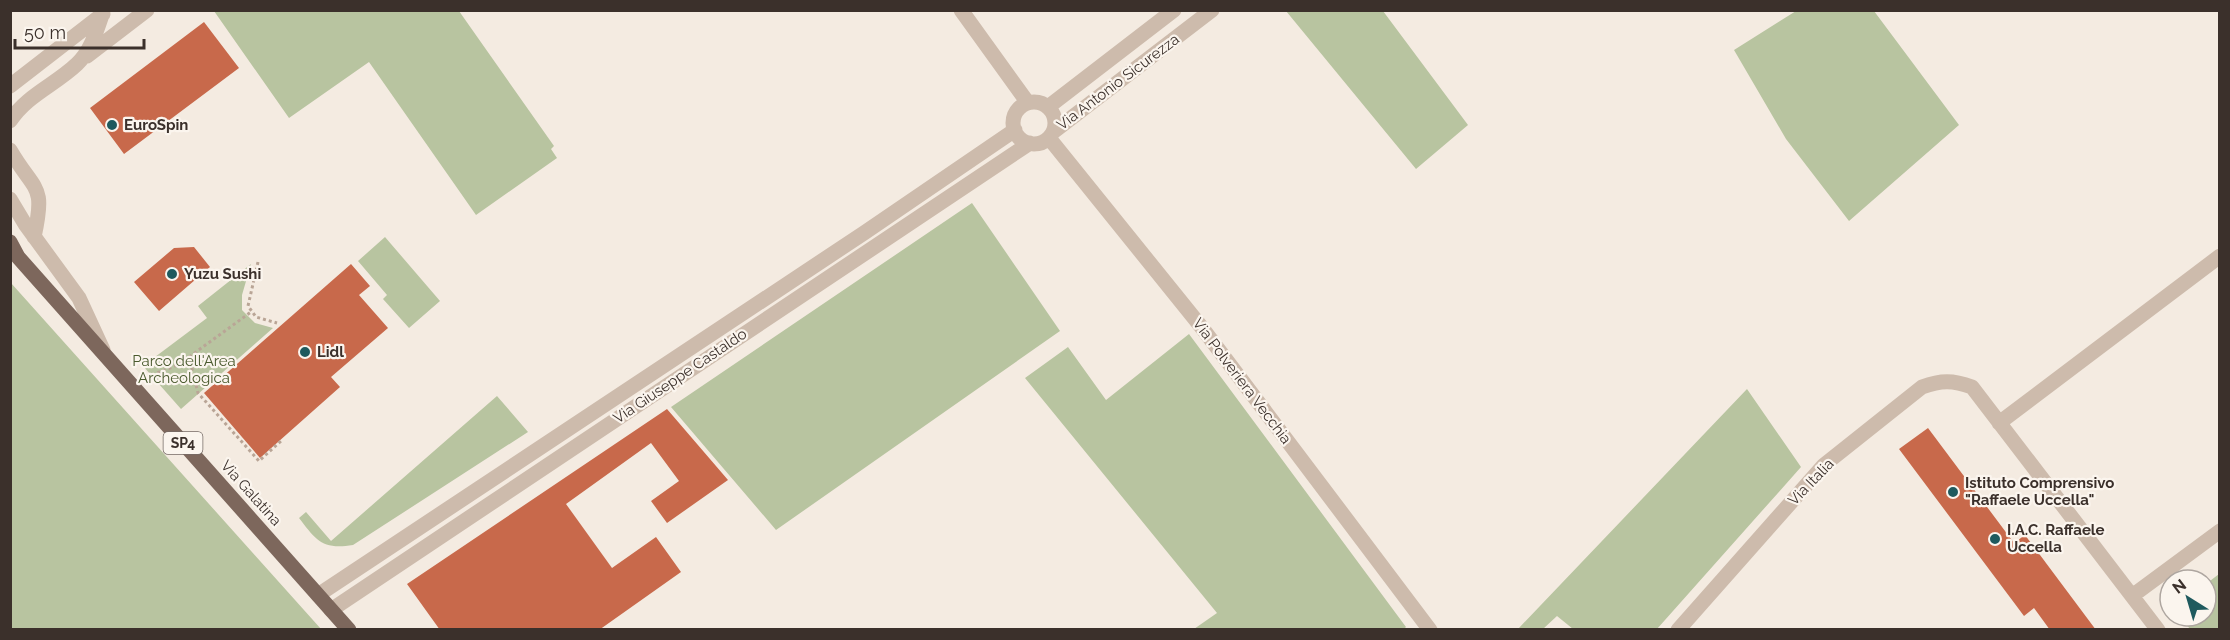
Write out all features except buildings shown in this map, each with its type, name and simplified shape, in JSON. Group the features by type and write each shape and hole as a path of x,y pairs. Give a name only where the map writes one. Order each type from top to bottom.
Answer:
{"main road":[{"name":"Via Galatina","path":"10,242 14,253 349,630"}],"street":[{"path":"10,121 21,106 147,10"},
{"path":"961,10 1028,103"},
{"name":"Via Antonio Sicurezza","path":"1048,107 1174,10"},
{"name":"Via Antonio Sicurezza","path":"1051,135 1212,10"},
{"path":"78,64 91,46 105,13"},
{"path":"10,86 105,13"},
{"path":"1035,102 1048,107 1055,119 1051,135 1043,141 1030,143 1019,136 1015,130 1014,117 1022,106 1035,102"},
{"name":"Via Giuseppe Castaldo","path":"318,595 864,233 1015,130"},
{"name":"Via Polveriera Vecchia","path":"1051,135 1203,329 1430,630"},
{"name":"Via Giuseppe Castaldo","path":"331,610 1030,143"},
{"path":"10,150 44,189 34,237"},
{"path":"10,199 34,237 79,298 107,358"},
{"path":"2158,630 1999,423 2220,256"},
{"name":"Via Italia","path":"1678,630 1824,465 1922,387 1939,381 1956,381 1972,387 1999,423"},
{"path":"2132,596 2220,531"}],"path":[{"path":"258,262 249,297 251,312 262,320 277,323"},
{"path":"146,377 178,364 251,312"},
{"path":"189,356 198,393 259,461 281,441"}],"green space":[{"path":"214,11 459,11 554,146 551,149 557,158 476,215 369,62 289,118"},
{"path":"1286,11 1383,11 1468,125 1416,169"},
{"path":"1796,11 1874,11 1959,125 1849,221 1786,139 1734,50"},
{"path":"972,203 1060,331 776,530 671,407"},
{"path":"385,237 440,301 409,328 383,299 387,295 358,261"},
{"name":"Parco dell'Area Archeologica","path":"251,264 242,295 242,310 255,323 273,328 181,409 143,366 207,318 198,306"},
{"path":"11,283 321,629 11,629"},
{"path":"1189,334 1406,627 1403,630 1194,629 1217,613 1025,378 1068,347 1106,400"},
{"path":"1747,389 1801,467 1657,629 1573,629 1557,616 1543,629 1518,629"},
{"path":"497,396 528,432 353,545 334,546 321,542 299,518 306,512 331,541"},
{"path":"2218,575 2219,629 2190,629 2218,628"}],"place":[{"name":"EuroSpin","path":"112,125"},
{"name":"Yuzu Sushi","path":"172,274"},
{"name":"Lidl","path":"305,352"},
{"name":"Istituto Comprensivo \"Raffaele Uccella\"","path":"1953,492"},
{"name":"I.A.C. Raffaele Uccella","path":"1995,539"}]}
